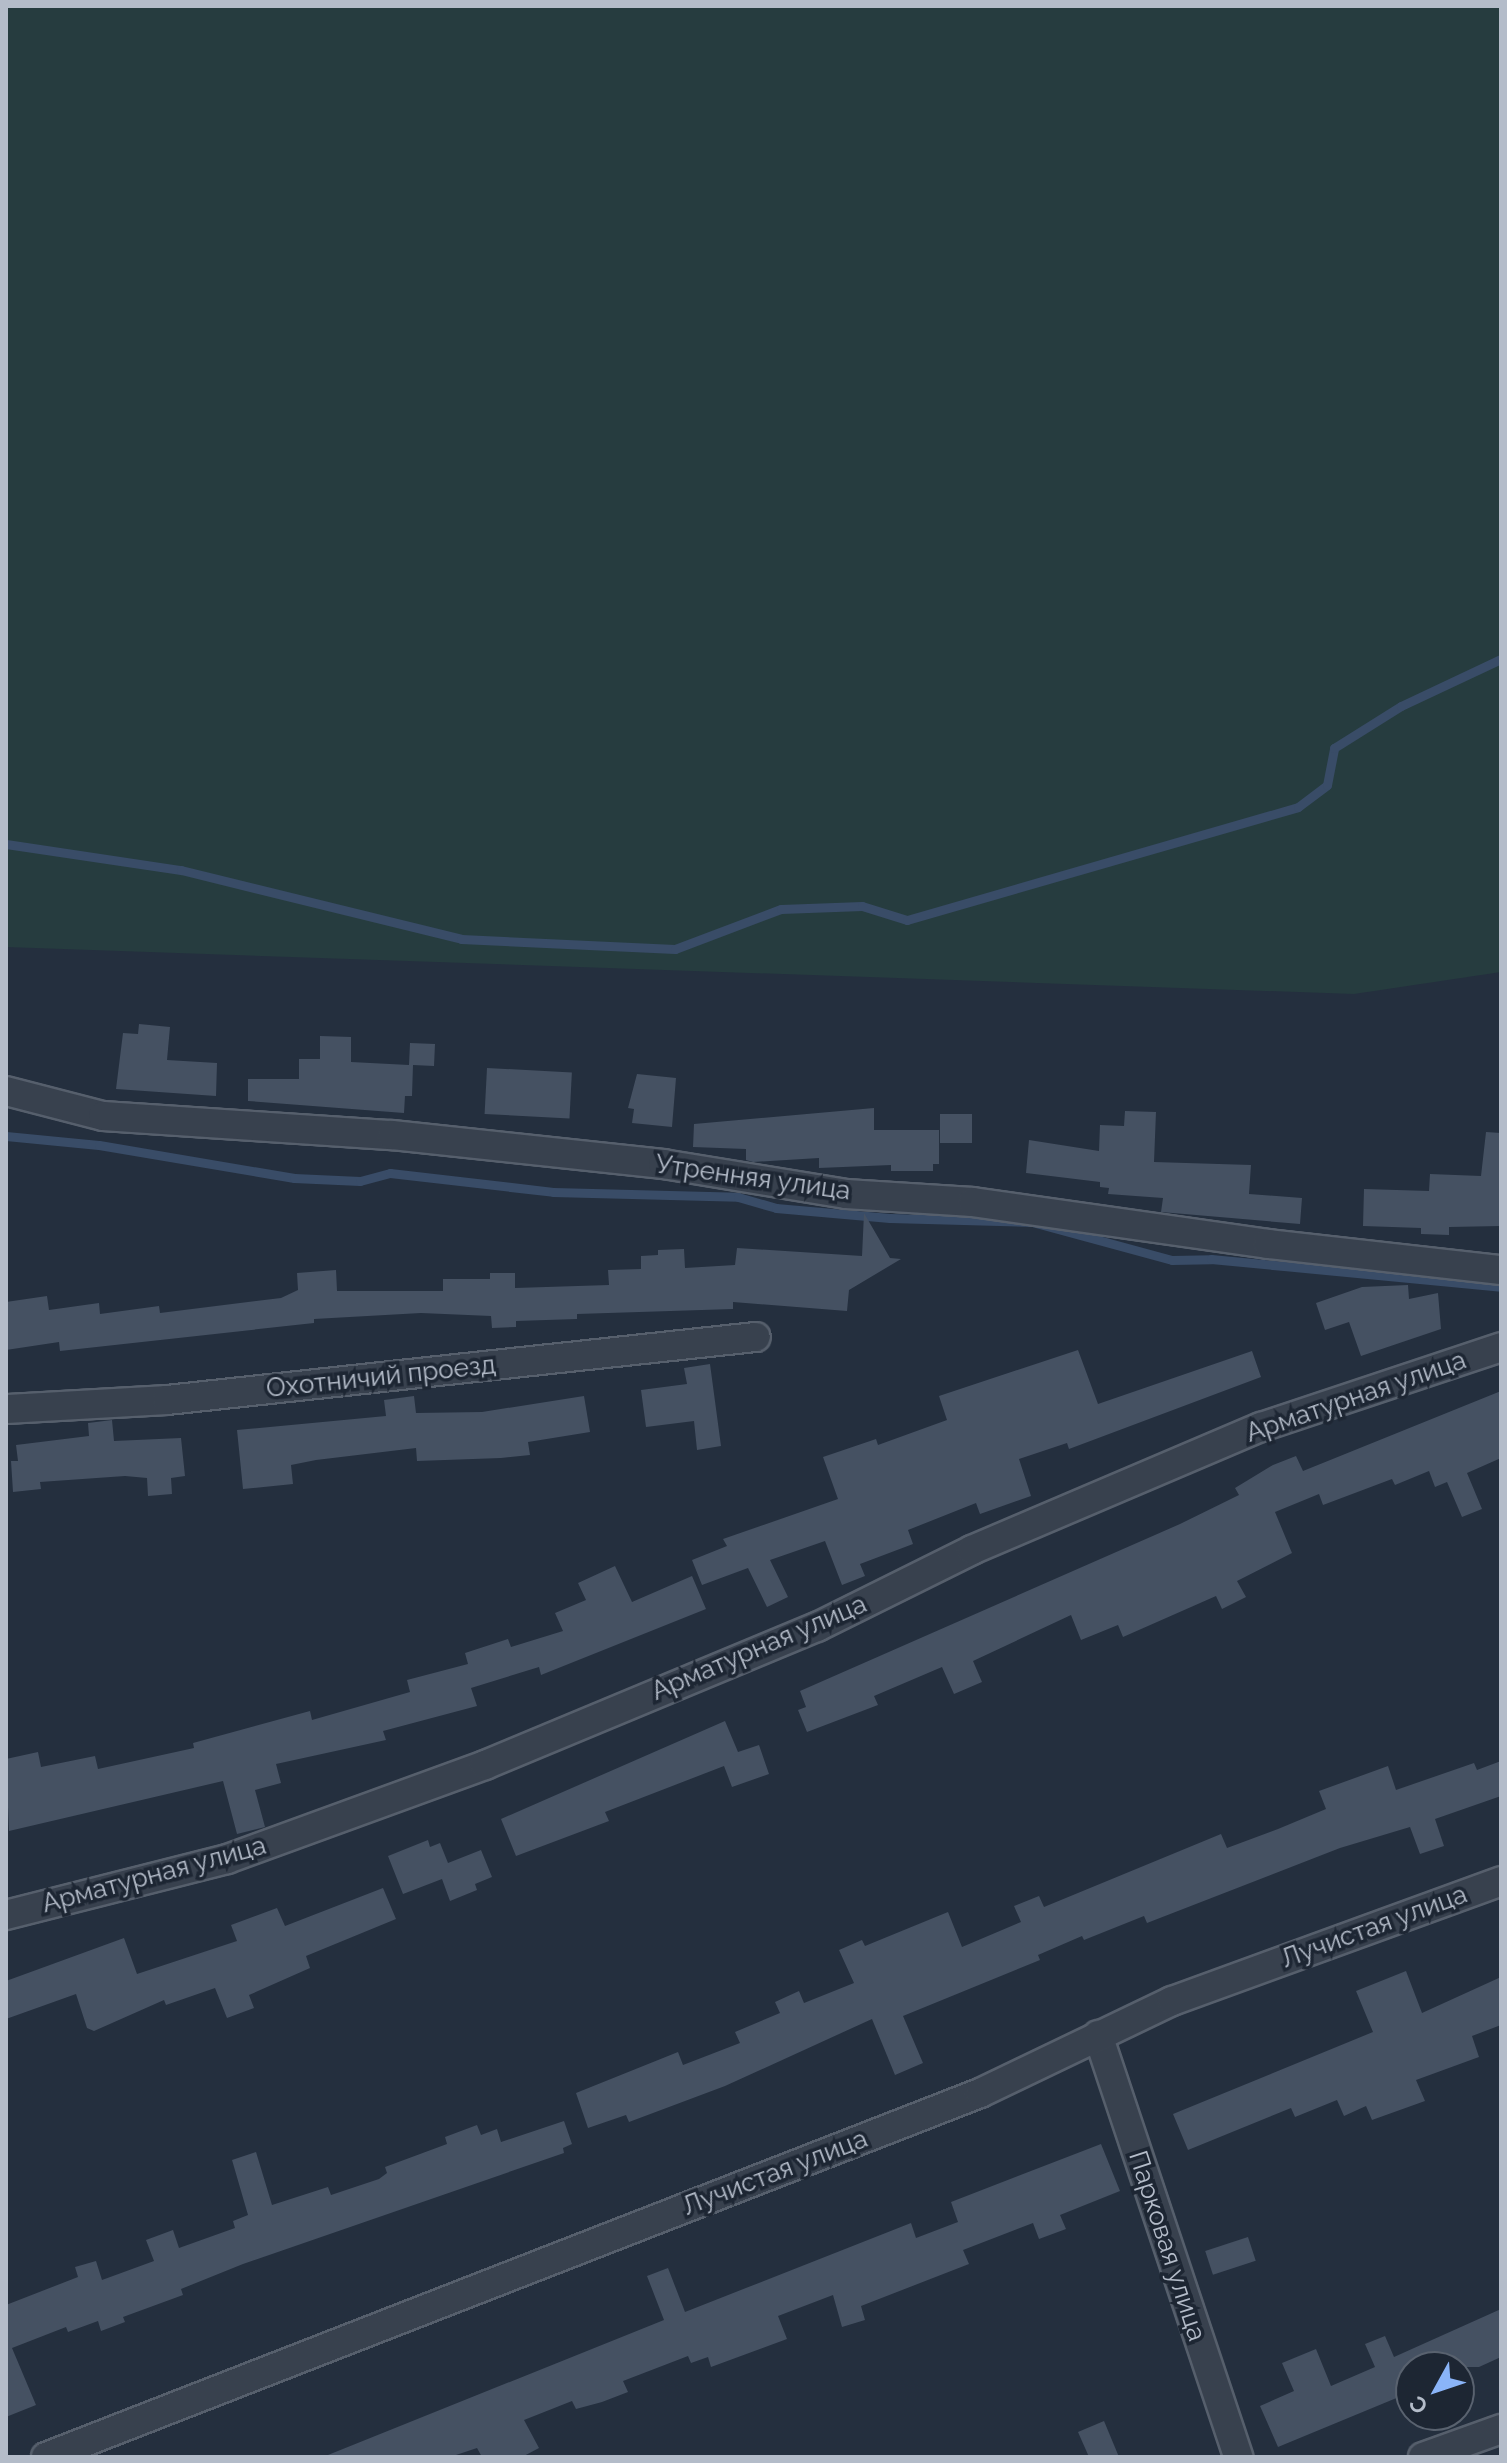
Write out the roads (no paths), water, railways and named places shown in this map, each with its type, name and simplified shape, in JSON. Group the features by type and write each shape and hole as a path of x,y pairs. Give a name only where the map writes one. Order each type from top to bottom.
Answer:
{"street":[{"name":"Утренняя улица","path":"6,1091 103,1116 392,1135 647,1162 846,1194 973,1202 1268,1244 1501,1270"},
{"name":"Охотничий проезд","path":"6,1409 167,1400 756,1337"},
{"name":"Арматурная улица","path":"6,1915 227,1859 470,1771 817,1627 972,1550 1261,1427 1501,1347"},
{"name":"Лучистая улица","path":"46,2457 980,2093 1172,2001 1501,1881"},
{"name":"Парковая улица","path":"1098,2035 1238,2457"},
{"path":"1423,2457 1501,2429"}],"waterway":[{"path":"6,844 181,870 461,939 675,949 781,909 862,906 907,920 1298,807 1327,785 1334,748 1401,706 1501,659"},
{"path":"6,1136 99,1145 294,1178 360,1181 390,1173 553,1192 738,1197 776,1208 890,1218 1032,1222 1172,1260 1211,1259 1501,1287"}]}
